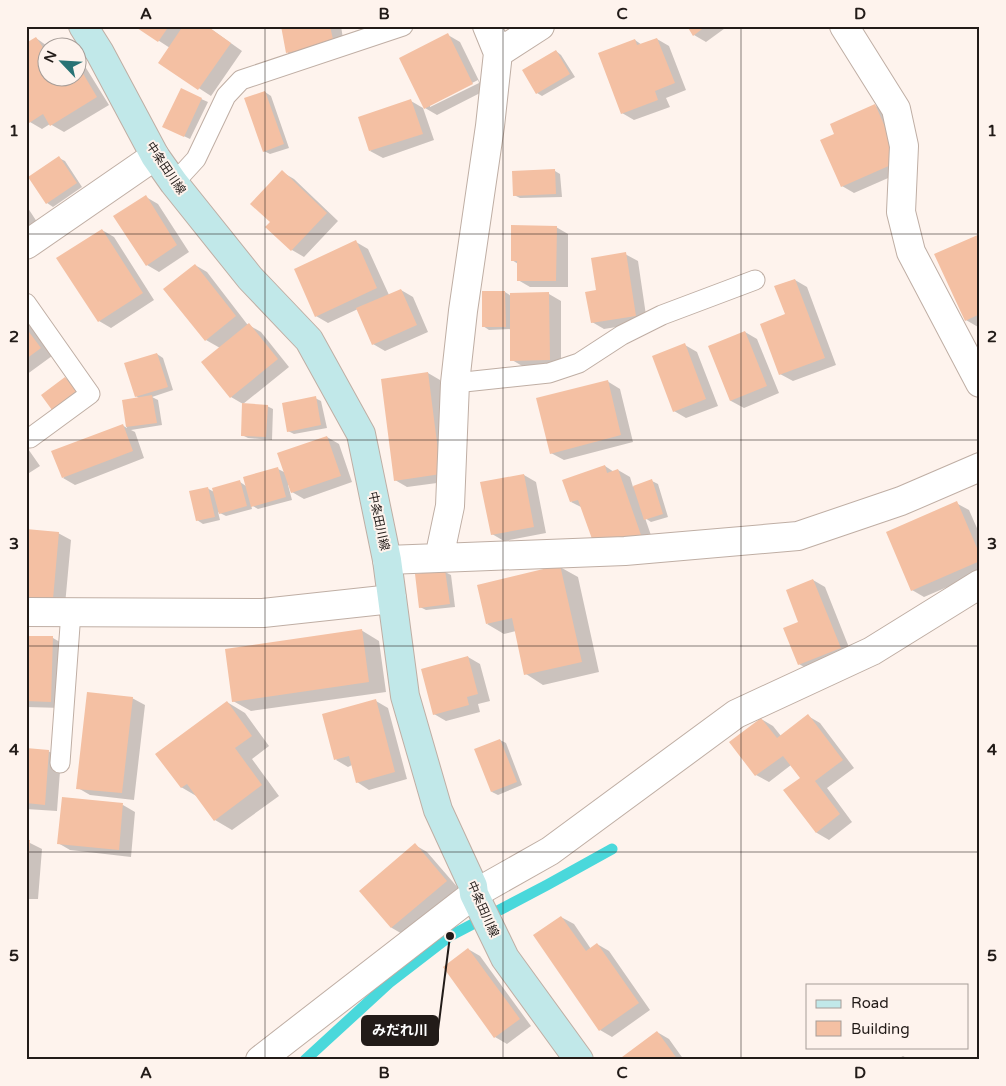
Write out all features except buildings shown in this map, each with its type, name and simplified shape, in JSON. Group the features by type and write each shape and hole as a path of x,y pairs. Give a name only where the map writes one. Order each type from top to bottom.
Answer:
{"main road":[{"name":"中条田川線","path":"83,26 100,53 155,156 174,183 250,278 310,340 361,434 387,560 404,696 438,810 473,886 474,894 505,958 579,1060"}],"street":[{"path":"439,558 450,506 455,383 498,54 486,26"},
{"path":"498,54 540,26"},
{"path":"844,26 896,109 904,146 901,212 911,252 980,383"},
{"path":"26,245 155,156"},
{"path":"387,560 625,551 798,536 901,501 980,467"},
{"path":"260,1060 474,894 550,852 736,714 872,651 980,584"},
{"path":"26,612 263,613 392,598"}],"lane":[{"path":"174,183 196,160 226,96 241,80 403,26"},
{"path":"455,383 549,373 580,363 622,335 662,315 755,280"},
{"path":"26,303 90,394 30,438"},
{"path":"60,763 71,612"}],"waterway":[{"path":"305,1060 389,983 450,936 612,849"}],"place":[{"name":"みだれ川","path":"450,936"}]}
